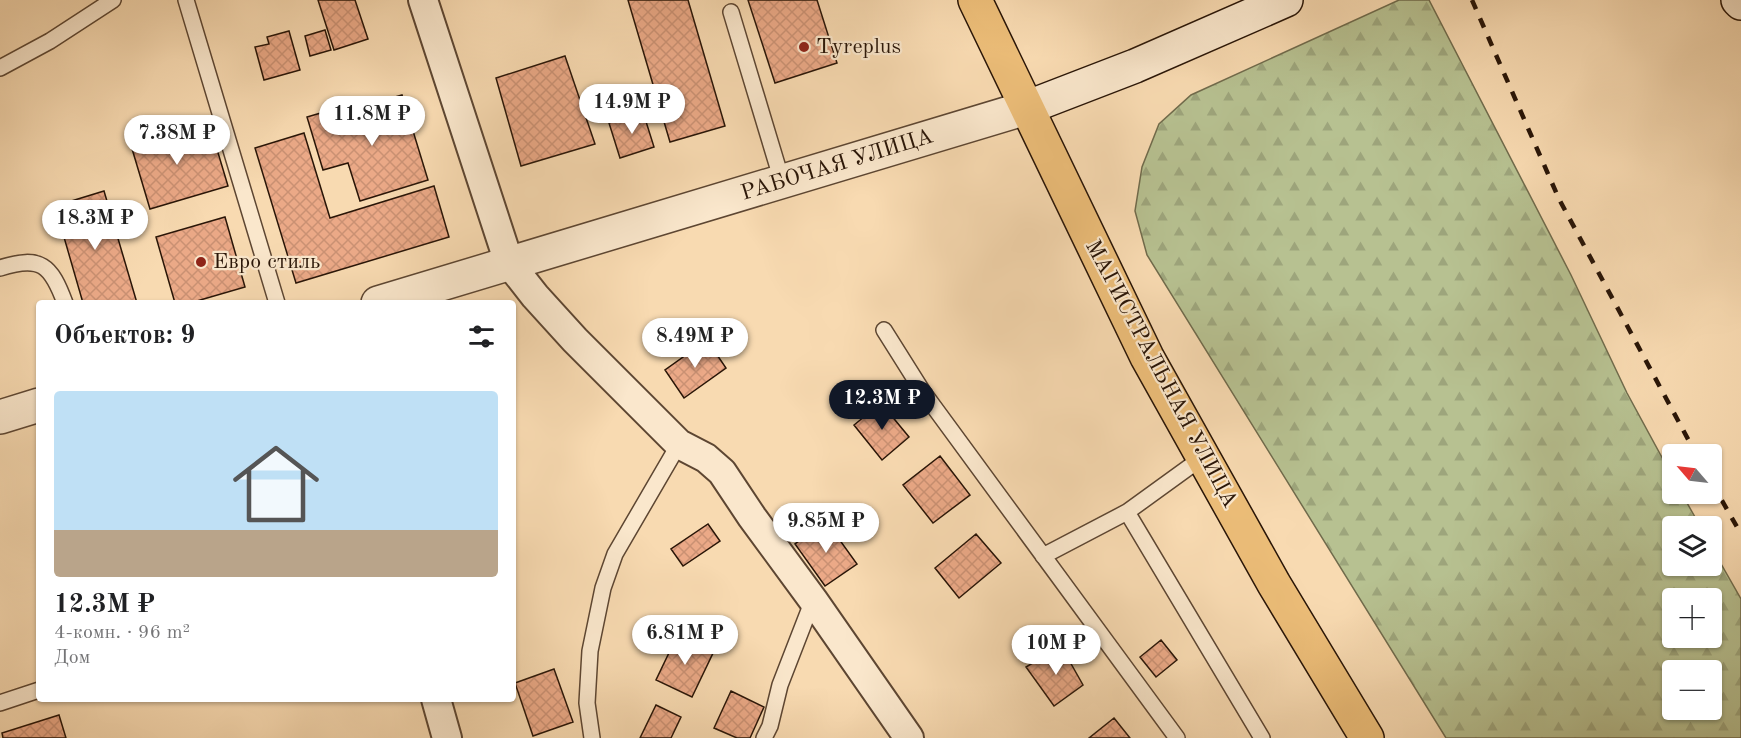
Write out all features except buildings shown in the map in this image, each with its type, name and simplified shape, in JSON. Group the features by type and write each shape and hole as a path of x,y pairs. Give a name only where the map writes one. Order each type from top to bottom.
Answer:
{"main road":[{"name":"МАГИСТРАЛЬНАЯ УЛИЦА","path":"975,0 1147,357 1274,584 1367,738"}],"street":[{"path":"423,0 509,263 575,340 680,444 706,458 723,472 752,518 813,600 909,738"},
{"name":"РАБОЧАЯ УЛИЦА","path":"388,300 1026,108 1136,66 1286,0"},
{"path":"0,417 36,406"},
{"path":"437,702 447,738"}],"lane":[{"path":"0,68 50,41 113,0"},
{"path":"186,0 276,300"},
{"path":"731,12 782,181"},
{"path":"0,268 32,261 46,268 57,280 65,300"},
{"path":"884,330 923,392 1177,738"},
{"path":"592,738 587,703 590,651 603,588 615,554 680,444"},
{"path":"1043,556 1127,512 1203,457"},
{"path":"1127,512 1262,738"},
{"path":"771,734 780,685 813,600"},
{"path":"0,703 36,691"}],"green space":[{"path":"1399,0 1429,0 1571,275 1627,393 1662,458 1662,504 1688,504 1694,516 1662,516 1662,576 1722,576 1722,566 1741,599 1741,738 1446,738 1147,255 1135,211 1142,167 1159,124 1191,95"}],"railway":[{"path":"1472,0 1559,199 1691,444"},
{"path":"1722,501 1741,534"}],"place":[{"name":"Tyreplus","path":"804,47"},
{"name":"Евро стиль","path":"201,262"}]}
